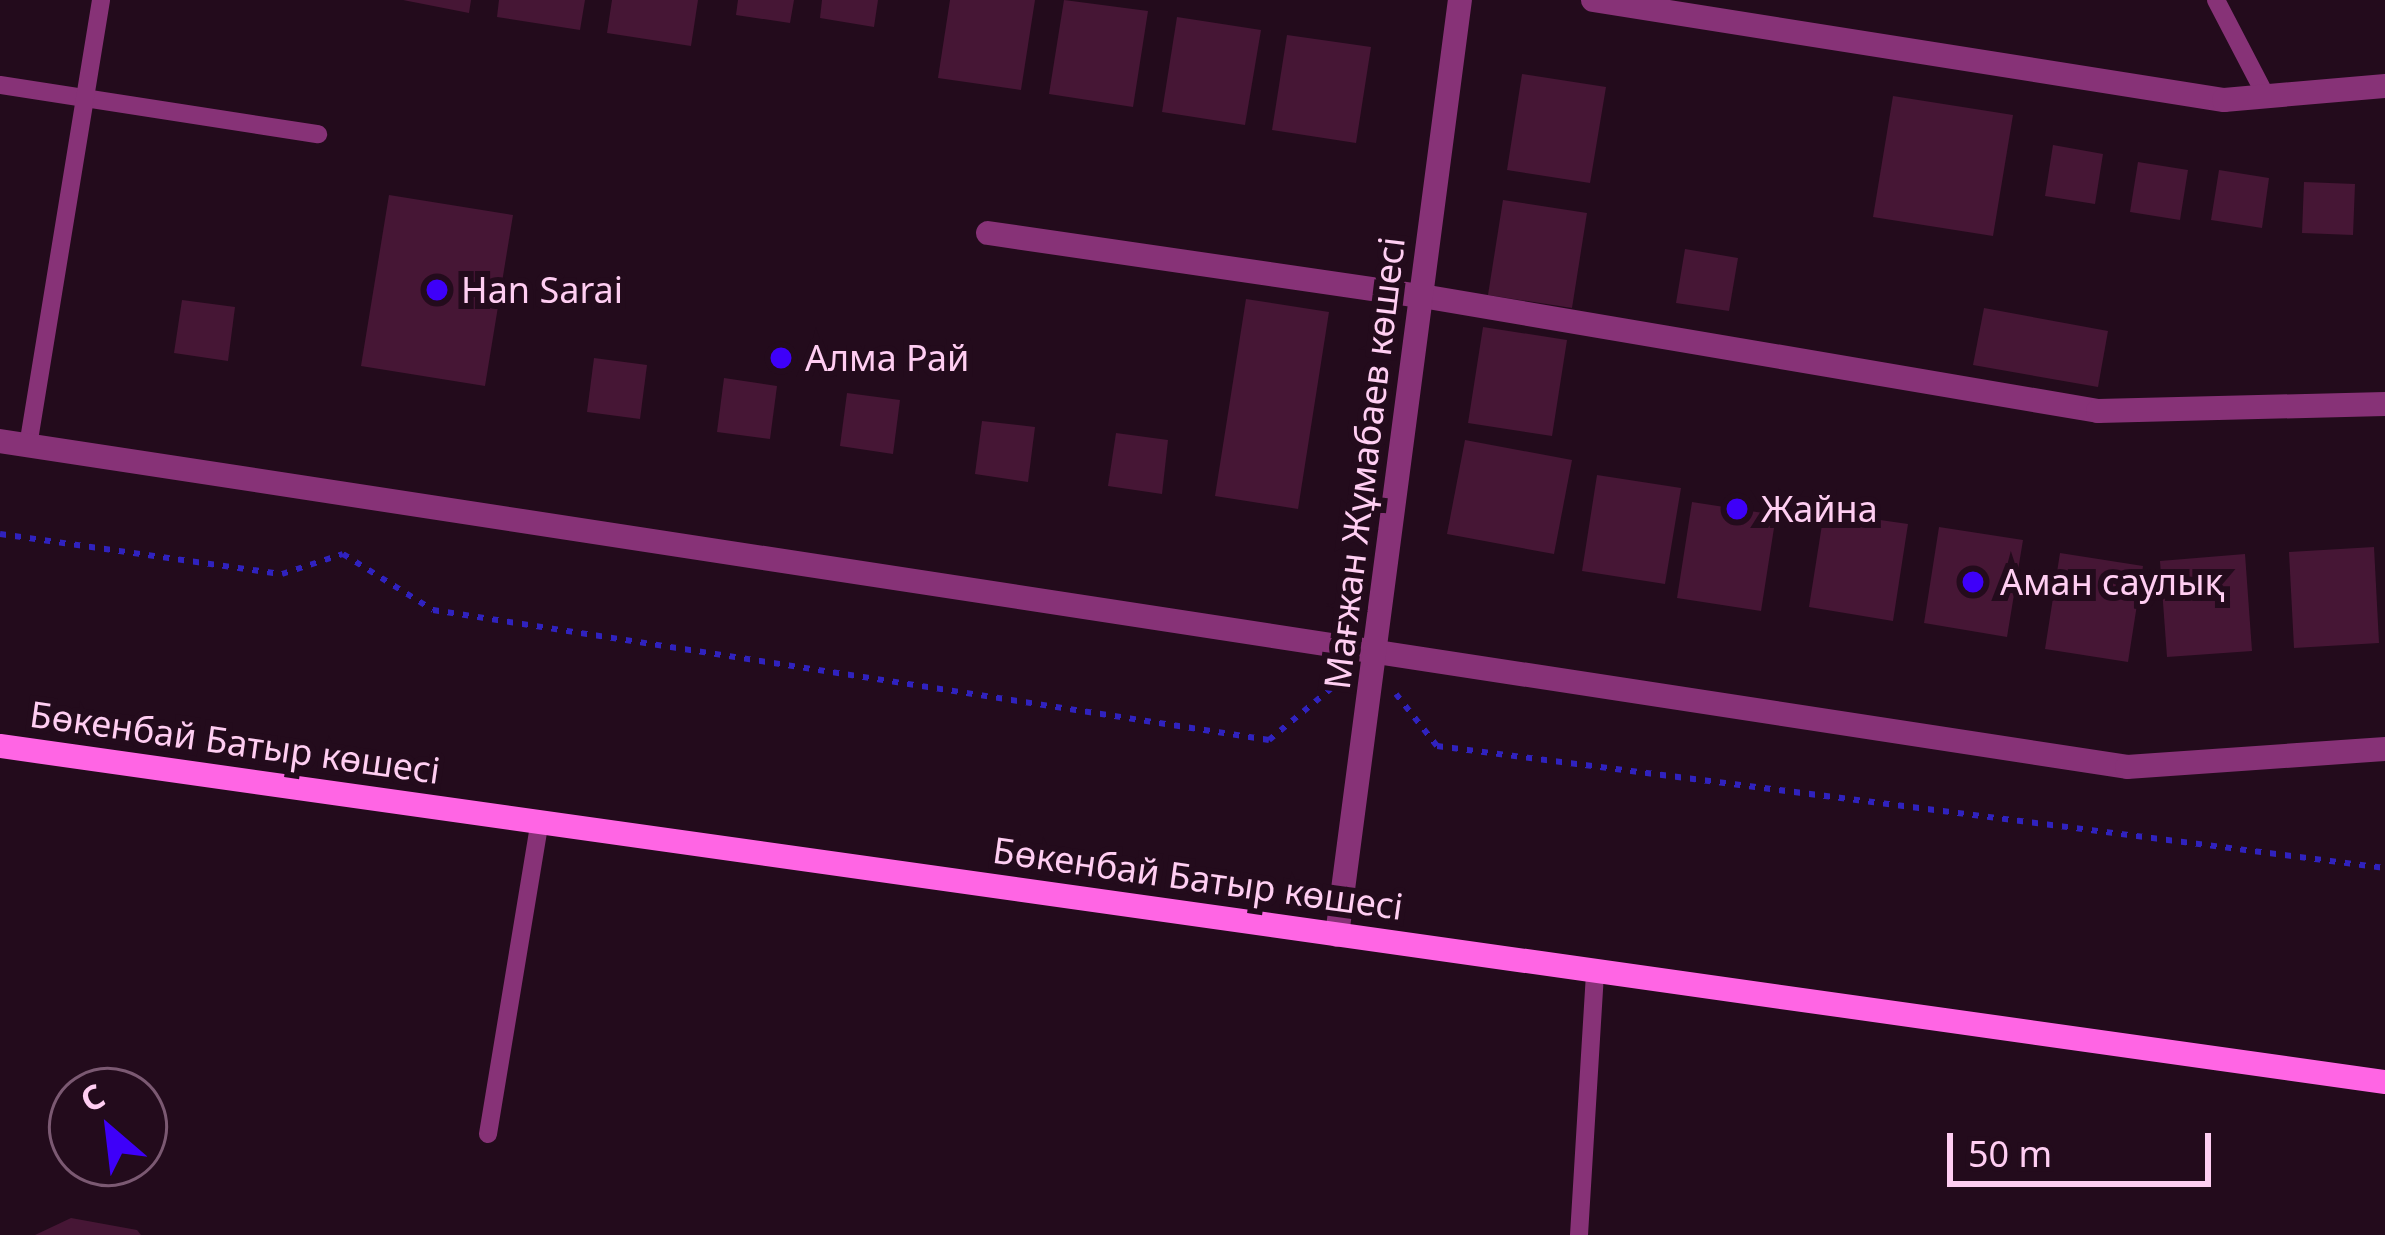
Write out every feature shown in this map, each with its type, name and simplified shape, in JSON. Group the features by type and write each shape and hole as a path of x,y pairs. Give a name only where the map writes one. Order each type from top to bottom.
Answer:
{"main road":[{"name":"Бөкенбай Батыр көшесі","path":"0,746 2385,1082"}],"street":[{"name":"Мағжан Жұмабаев көшесі","path":"1337,934 1460,0"},
{"path":"1593,0 2224,100 2385,86"},
{"path":"988,233 1422,296 2098,411 2385,404"},
{"path":"0,441 2127,767 2385,749"}],"lane":[{"path":"28,446 101,0"},
{"path":"2216,0 2266,96"},
{"path":"0,85 318,134"},
{"path":"488,1134 540,821"},
{"path":"1579,1235 1595,970"}],"path":[{"path":"0,534 282,574 343,554 433,610 1269,740 1340,680 1372,681 1390,686 1437,746 2385,868"}],"building":[{"path":"403,0 471,0 469,13"},
{"path":"499,0 585,0 580,30 497,17"},
{"path":"612,0 698,0 691,46 607,33"},
{"path":"738,0 794,0 790,23 736,15"},
{"path":"822,0 878,0 874,27 820,18"},
{"path":"950,0 1035,0 1021,90 938,78"},
{"path":"1064,0 1148,11 1133,107 1049,94"},
{"path":"1177,17 1261,30 1245,125 1162,112"},
{"path":"1287,35 1371,47 1356,143 1272,130"},
{"path":"1522,74 1606,87 1590,183 1507,170"},
{"path":"1893,96 2013,115 1993,236 1873,217"},
{"path":"2053,145 2103,154 2095,204 2045,196"},
{"path":"2138,162 2188,170 2180,220 2130,212"},
{"path":"2219,170 2269,178 2262,228 2211,220"},
{"path":"2304,182 2355,184 2353,235 2302,233"},
{"name":"Han Sarai","path":"389,195 513,215 485,386 361,366"},
{"path":"1503,200 1587,213 1572,308 1488,295"},
{"path":"1685,249 1738,258 1729,311 1676,303"},
{"path":"1246,299 1329,312 1298,509 1215,496"},
{"path":"182,300 235,307 228,361 174,353"},
{"path":"1984,308 2108,331 2098,387 1973,365"},
{"path":"1483,327 1567,340 1552,436 1468,423"},
{"path":"594,358 647,365 640,419 587,412"},
{"path":"724,378 777,386 770,439 717,432"},
{"path":"847,393 900,400 893,454 840,446"},
{"path":"982,421 1035,427 1028,482 975,474"},
{"path":"1116,433 1168,440 1162,494 1108,486"},
{"path":"1465,440 1572,460 1554,554 1447,534"},
{"path":"1597,475 1681,488 1665,584 1582,571"},
{"path":"1692,502 1776,515 1761,611 1677,598"},
{"path":"1824,512 1908,524 1893,621 1809,607"},
{"name":"Аман саулық","path":"1939,527 2023,540 2007,637 1924,623"},
{"path":"2374,547 2379,643 2294,648 2289,552"},
{"path":"2060,553 2143,566 2128,662 2045,649"},
{"path":"2245,554 2252,651 2167,657 2160,561"},
{"path":"71,1218 137,1230 141,1235 35,1235"}],"place":[{"name":"Han Sarai","path":"437,290"},
{"name":"Алма Рай","path":"781,358"},
{"name":"Жайна","path":"1737,509"},
{"name":"Аман саулық","path":"1973,582"}]}
